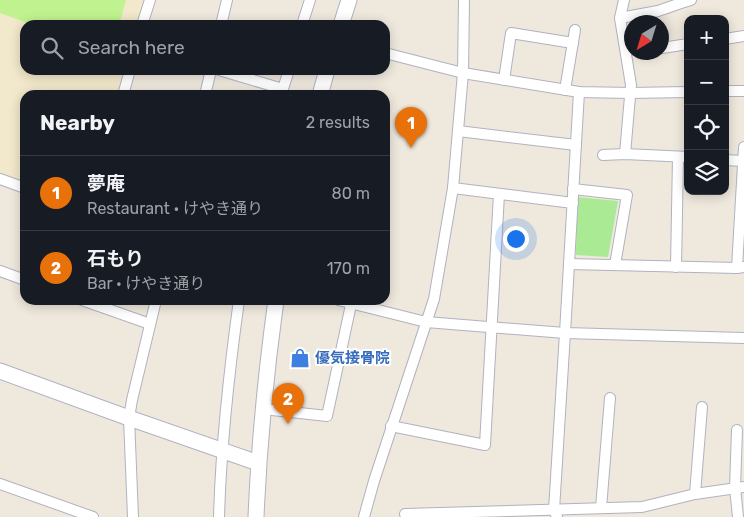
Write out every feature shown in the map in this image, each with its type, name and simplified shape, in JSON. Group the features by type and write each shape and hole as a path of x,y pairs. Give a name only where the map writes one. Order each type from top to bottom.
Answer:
{"street":[{"path":"144,20 150,0"},
{"path":"222,20 227,0"},
{"path":"304,20 310,0"},
{"path":"343,20 349,0"},
{"path":"364,517 391,426 434,299 453,188 463,73 464,0"},
{"path":"624,0 620,18 624,32"},
{"path":"620,18 658,11 691,0"},
{"path":"565,90 575,30"},
{"path":"504,80 511,33 573,43"},
{"path":"729,38 744,36"},
{"path":"669,47 684,45"},
{"path":"390,54 463,73 579,92 684,92"},
{"path":"625,154 631,85 630,60"},
{"path":"124,90 128,75"},
{"path":"206,90 210,75"},
{"path":"233,75 276,90"},
{"path":"283,90 287,75"},
{"path":"321,90 326,75"},
{"path":"729,91 744,91"},
{"path":"555,513 579,92"},
{"path":"458,131 576,145"},
{"path":"569,264 741,268 744,146"},
{"path":"603,155 625,154 683,157 676,267"},
{"path":"729,160 743,160"},
{"path":"0,179 20,186"},
{"path":"453,188 573,203"},
{"path":"573,189 627,195 615,265"},
{"path":"391,426 485,445 499,194"},
{"path":"0,271 20,278"},
{"path":"96,305 150,324"},
{"path":"133,517 129,418 155,305"},
{"path":"219,517 230,370 239,305"},
{"path":"256,517 258,463 275,305"},
{"path":"263,409 327,416 351,305"},
{"path":"363,305 426,322 565,333 744,338"},
{"path":"0,371 258,463"},
{"path":"601,508 610,398"},
{"path":"695,494 702,407"},
{"path":"737,430 738,517"},
{"path":"0,484 93,517"},
{"path":"405,514 555,513 642,506 695,494 739,488"},
{"path":"642,506 645,517"}],"shaded area":[{"path":"0,0 145,0 139,20 20,20 20,75 124,75 119,90 20,90 20,181 0,174"}],"green space":[{"path":"0,0 126,0 120,20 20,20 0,13"},
{"path":"577,197 618,201 608,257 576,255"}],"place":[{"name":"夢庵","path":"411,148"},
{"name":"優気接骨院","path":"300,358"},
{"name":"石もり","path":"288,424"}]}
